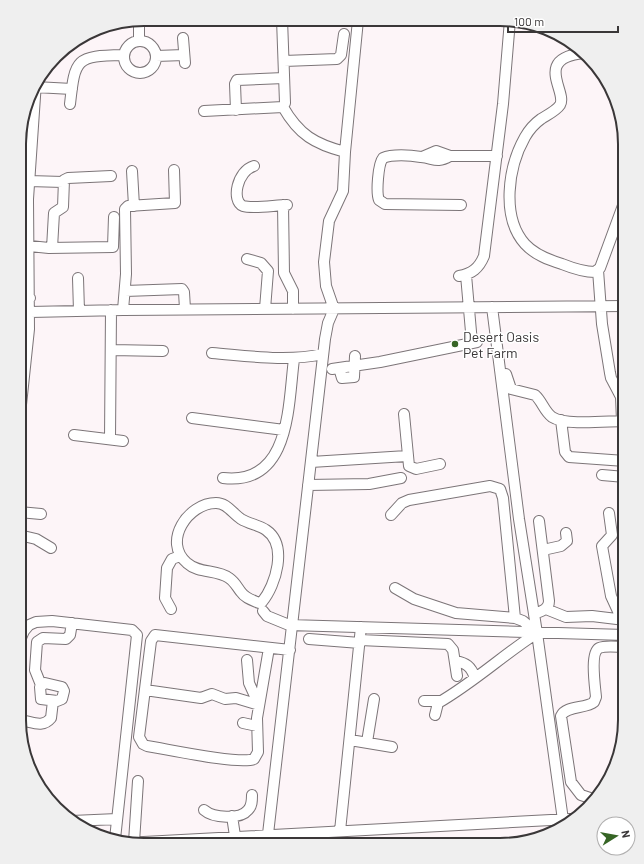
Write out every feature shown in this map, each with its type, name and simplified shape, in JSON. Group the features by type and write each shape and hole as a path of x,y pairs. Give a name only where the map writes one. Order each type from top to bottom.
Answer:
{"street":[{"path":"139,26 139,41"},
{"path":"282,26 285,103 283,107"},
{"path":"268,834 323,354 326,331 334,309 326,286 324,262 329,221 343,191 345,152 357,26"},
{"path":"336,369 342,378 353,378 355,375 355,360 474,343 463,275 478,268 484,256 509,27"},
{"path":"284,61 337,59 341,55 344,34"},
{"path":"156,56 185,59 183,38"},
{"path":"139,41 150,45 156,56 152,68 141,74 133,72 126,67 123,55 128,45 139,41"},
{"path":"70,104 74,72 83,60 97,56 123,55"},
{"path":"577,55 564,60 556,68 555,79 561,93 561,102 557,108 540,119 529,130 520,148 511,177 511,208 519,236 532,251 550,261 591,272 598,270"},
{"path":"236,110 237,80 284,78"},
{"path":"42,85 72,89"},
{"path":"26,219 35,99"},
{"path":"283,107 294,124 305,135 318,144 345,152"},
{"path":"204,111 283,107"},
{"path":"461,205 385,204 379,200 377,193 380,165 383,158 422,156 433,161 439,161 450,156 496,156"},
{"path":"254,166 245,170 240,177 238,197 241,204 248,207 285,205 284,270 293,291 293,309"},
{"path":"123,310 126,274 126,207 175,204 174,170"},
{"path":"132,171 134,206"},
{"path":"29,181 63,182 68,178 111,176"},
{"path":"52,248 54,213 63,207 63,182"},
{"path":"26,245 52,248 113,248 114,217"},
{"path":"618,218 598,270 602,306 602,324 611,378 618,391"},
{"path":"247,259 261,263 268,271 265,309"},
{"path":"26,263 30,298 30,312 26,333"},
{"path":"78,278 79,311"},
{"path":"125,291 182,289 184,292 185,309"},
{"path":"30,312 185,309 618,306"},
{"path":"492,307 516,498 566,818"},
{"path":"110,440 112,350 111,310"},
{"path":"494,328 500,328 501,330 505,371 509,387 515,392 535,395 548,413 561,420 618,421"},
{"path":"112,350 163,351"},
{"path":"212,353 294,358 323,354"},
{"path":"223,478 234,479 246,477 258,472 268,465 281,445 294,358"},
{"path":"404,414 409,466 412,468 440,464"},
{"path":"192,418 284,430"},
{"path":"561,420 565,452 569,457 618,460"},
{"path":"74,435 123,441"},
{"path":"311,462 407,456"},
{"path":"602,475 618,476"},
{"path":"308,485 369,484 401,478"},
{"path":"391,515 402,503 416,498 490,486 500,489 503,498 515,618"},
{"path":"261,605 269,594 276,576 276,543 267,530 242,519 224,504 208,504 201,506 188,515 182,523 177,540 180,556 186,563 193,567 229,577 242,594 261,605 270,618 293,625 618,635"},
{"path":"26,513 41,514"},
{"path":"609,513 612,535 602,546 611,596 618,609"},
{"path":"539,521 549,601 546,609"},
{"path":"543,550 564,544 567,540 566,533"},
{"path":"26,537 36,539 51,548"},
{"path":"171,609 165,598 167,568 172,559 180,556"},
{"path":"395,588 421,602 456,613 515,618 523,621 537,633"},
{"path":"534,614 546,609 566,617 592,616 618,619"},
{"path":"26,630 29,625 44,620 132,630 137,635 115,834"},
{"path":"41,685 45,683 62,687 64,691 62,699 53,701 41,698 39,694 41,685 36,675 36,646 39,640 66,639 70,635 72,623"},
{"path":"340,831 361,627"},
{"path":"434,715 436,706 441,701 453,695 537,633"},
{"path":"269,648 256,726 258,752 254,759 249,761 147,746 143,744 139,737 151,641 155,635 290,650"},
{"path":"309,639 448,644 453,650 457,676"},
{"path":"589,798 580,796 571,782 561,716 565,711 590,705 594,702 596,697 594,657 596,650 602,647 618,647"},
{"path":"26,659 35,660"},
{"path":"247,660 249,683 259,705"},
{"path":"455,661 465,663 470,667 475,678"},
{"path":"145,690 201,698 212,694 225,698 236,698 259,705"},
{"path":"367,742 374,699"},
{"path":"26,721 44,724 50,718 53,701"},
{"path":"424,701 441,701"},
{"path":"243,723 256,726"},
{"path":"350,740 392,747"},
{"path":"130,837 138,781"},
{"path":"204,810 217,817 245,813 250,809 252,795"},
{"path":"232,816 235,836"},
{"path":"83,821 117,819"},
{"path":"200,838 561,820"}],"place":[{"name":"Desert Oasis Pet Farm","path":"455,344"}]}
